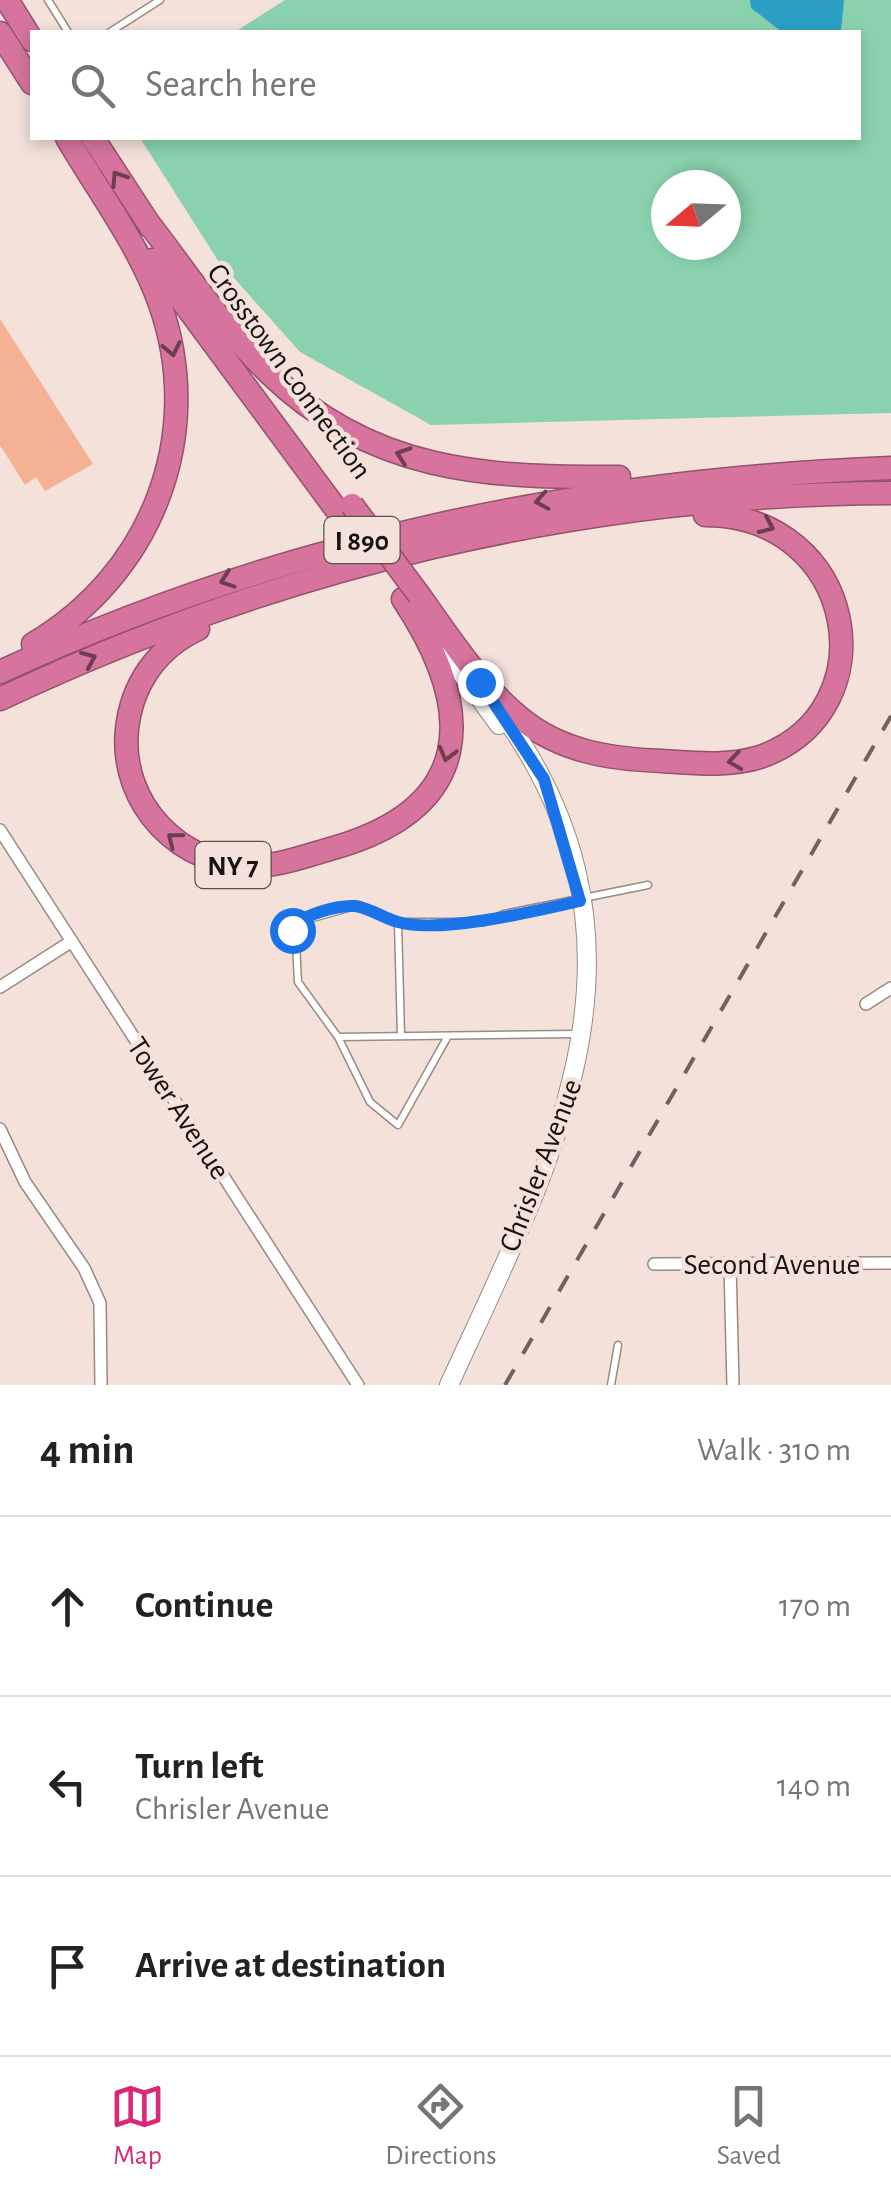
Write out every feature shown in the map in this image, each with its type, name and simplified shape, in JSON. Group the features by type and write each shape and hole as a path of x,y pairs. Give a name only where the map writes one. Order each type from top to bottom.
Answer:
{"highway":[{"path":"7,0 30,37"},
{"path":"0,32 30,80"},
{"path":"0,663 80,612 126,561 157,506 176,431 174,357 159,302 68,140"},
{"name":"Crosstown Connection","path":"68,140 166,280 411,597 521,719 580,750 635,760 722,764 757,758 800,735 831,695 844,642 834,592 814,560 788,536 755,520 720,515 602,515"},
{"name":"Crosstown Connection","path":"95,140 344,507"},
{"path":"144,217 268,371 306,404 370,442 436,465 482,474 743,475"},
{"name":"I 890","path":"0,672 188,594 338,546 545,500 743,475 891,468"},
{"name":"I 890","path":"0,699 131,642 294,584 446,544 602,515 746,499 891,492"},
{"name":"NY 7","path":"294,584 174,642 153,662 132,703 126,753 142,802 162,830 206,858 254,866 302,857 386,830 426,798 448,754 452,705 437,656 411,597"}],"street":[{"name":"Chrisler Avenue","path":"411,597 521,755 559,818"},
{"name":"Chrisler Avenue","path":"447,633 528,750 559,818 580,901 587,968 584,1034 562,1124 449,1385"},
{"name":"Tower Avenue","path":"0,830 358,1385"},
{"path":"0,987 72,941"},
{"path":"866,1004 891,988"},
{"path":"0,1129 25,1182 84,1268 100,1302 101,1385"},
{"name":"Second Avenue","path":"654,1264 891,1264"},
{"path":"730,1264 733,1385"}],"lane":[{"path":"48,0 67,30"},
{"path":"113,30 160,0"},
{"path":"448,1036 398,1125 370,1102 338,1036 298,982 295,923 354,906 398,922 484,922 504,914 648,885"},
{"path":"398,922 401,1036"},
{"path":"338,1036 584,1034"},
{"path":"611,1385 618,1346"}],"green space":[{"path":"285,0 891,0 891,413 431,425 300,352 217,259 141,140 861,140 861,30 238,30"}],"water":[{"path":"750,0 844,0 841,30 779,30 751,8"}],"building":[{"path":"0,319 93,464 45,491 36,477 25,485 0,445"}],"railway":[{"path":"505,1385 891,716"}],"route":[{"path":"292,930 300,920 343,907 354,906 398,922 484,922 504,914 580,901 559,818 544,779 522,740 480,682"}]}
